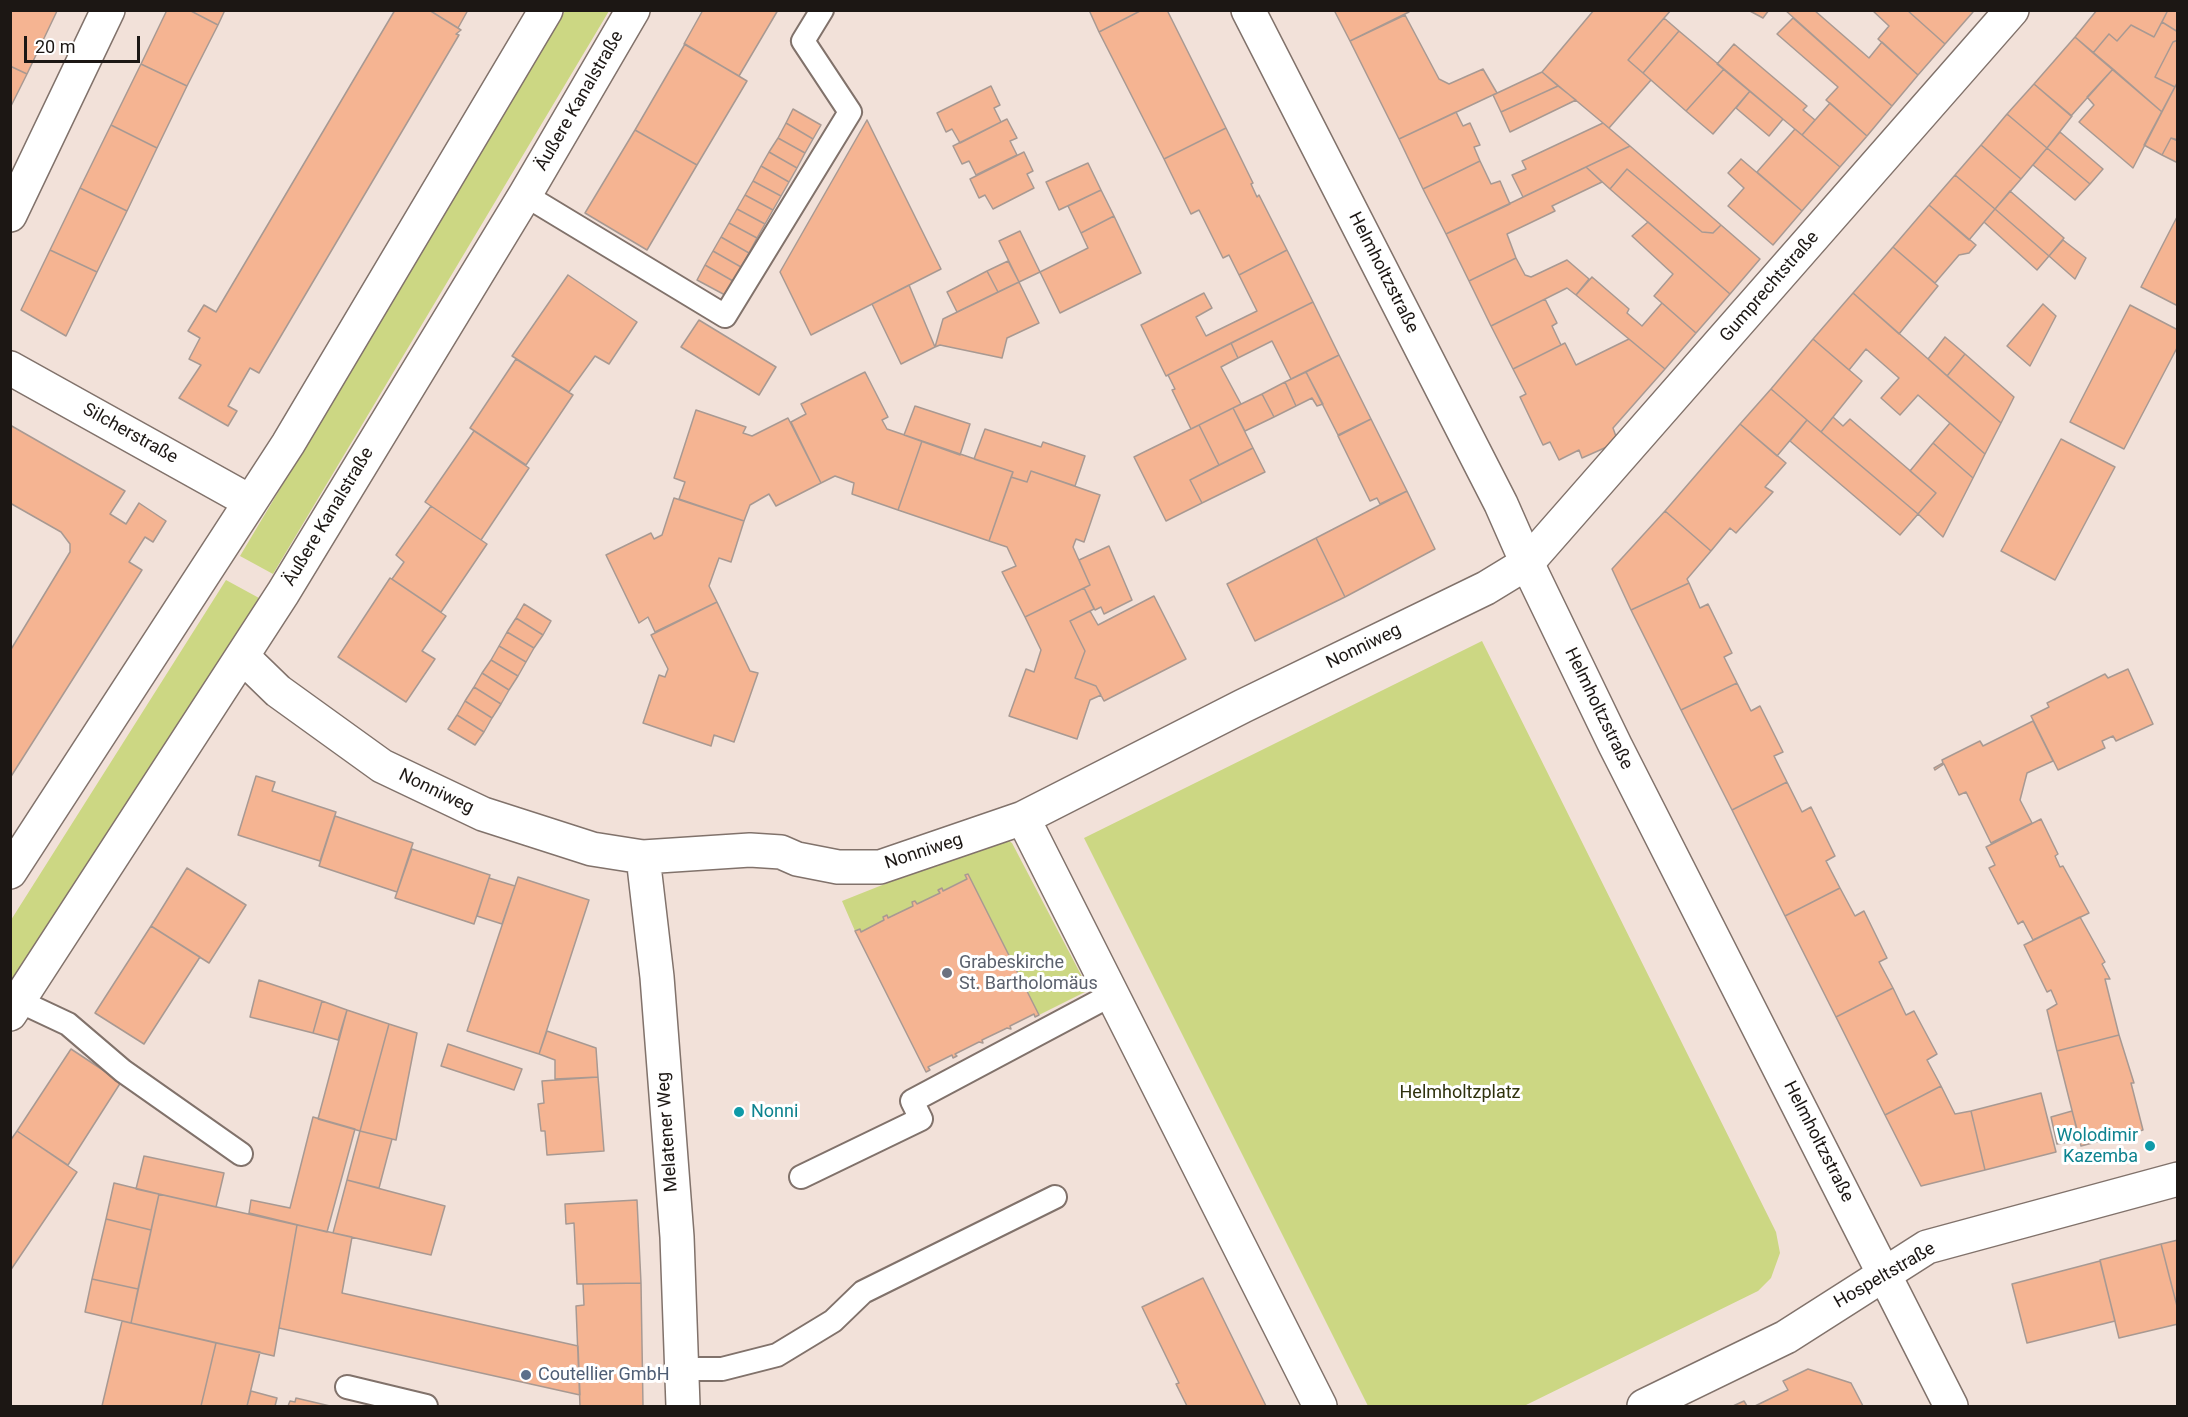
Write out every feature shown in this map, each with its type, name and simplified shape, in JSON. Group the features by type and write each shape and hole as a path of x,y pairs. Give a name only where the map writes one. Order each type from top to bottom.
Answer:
{"street":[{"path":"10,215 108,10"},
{"path":"10,872 288,444 546,10"},
{"name":"Äußere Kanalstraße","path":"15,1007 243,657 525,195 633,10"},
{"name":"Helmholtzstraße","path":"1248,10 1501,504 1527,563 1621,756 1951,1407"},
{"name":"Gumprechtstraße","path":"1527,563 2012,10"},
{"name":"Silcherstraße","path":"10,368 249,501"},
{"name":"Nonniweg","path":"243,657 278,691 382,766 483,814 592,849 643,858 750,850 781,852 797,859 837,867 880,867 1023,818 1243,706 1486,588 1527,563"},
{"path":"1023,818 1320,1407"},
{"name":"Melatener Weg","path":"643,858 657,978 677,1237 682,1407"},
{"name":"Hospeltstraße","path":"1644,1407 1786,1337 1927,1247 2178,1179"}],"lane":[{"path":"525,195 725,316 850,112 803,41 822,10"},
{"path":"801,1177 921,1119 912,1101 1111,995"},
{"path":"15,1007 68,1024 123,1071 240,1154"},
{"path":"682,1369 722,1369 777,1355 833,1322 863,1292 1055,1197"},
{"path":"347,1387 426,1407"}],"green space":[{"path":"565,11 609,11 273,574 240,556"},
{"path":"226,580 259,598 11,992 11,920"},
{"name":"Helmholtzplatz","path":"1482,641 1776,1232 1780,1253 1771,1278 1758,1291 1524,1406 1368,1406 1084,838"},
{"path":"1003,837 1012,843 1089,990 1039,1015 968,874 965,876 967,879 943,891 941,888 938,890 940,893 917,904 915,901 912,902 913,906 888,918 886,915 883,917 884,920 861,932 860,929 855,931 842,901"}],"building":[{"path":"10,10 57,11 27,74 10,66"},
{"path":"167,10 189,10 218,25 187,86 141,64"},
{"path":"189,10 225,10 218,25"},
{"path":"395,10 429,10 461,30 456,34 459,35 259,373 250,368 228,406 237,411 228,426 179,398 201,365 189,359 200,338 188,331 204,305 216,312"},
{"path":"429,10 468,10 458,28"},
{"path":"703,10 778,10 739,76 684,44"},
{"path":"1089,10 1142,10 1099,32"},
{"path":"1142,10 1167,10 1226,128 1164,159 1099,32"},
{"path":"1334,10 1408,10 1409,12 1350,41"},
{"path":"1594,10 1671,10 1628,60 1651,80 1609,128 1542,72"},
{"path":"1748,10 1769,10 1763,18"},
{"path":"1785,10 1814,10 1869,58 1882,42 1918,75 1892,106"},
{"path":"1872,10 1907,10 1945,44 1918,75 1878,39 1889,26"},
{"path":"1907,10 1971,10 1973,12 1945,44"},
{"path":"2097,10 2168,10 2154,37 2131,25 2117,41 2109,34 2093,53 2075,37"},
{"path":"2168,10 2178,10 2178,32 2162,22"},
{"path":"1405,15 1439,79 1449,84 1483,69 1497,93 1399,139 1350,41"},
{"path":"1664,18 1679,31 1643,73 1628,60"},
{"path":"1793,18 1892,106 1867,136 1826,100 1838,87 1777,34"},
{"path":"2162,22 2178,32 2178,40 2173,42 2155,77 2175,87 2162,112 2093,53 2109,34 2117,41 2131,25 2154,37"},
{"path":"1679,31 1724,69 1686,111 1643,73"},
{"path":"2075,37 2113,69 2071,116 2034,84"},
{"path":"2178,40 2178,81 2175,87 2155,77 2173,42"},
{"path":"685,44 747,81 697,165 635,130"},
{"path":"1734,44 1807,106 1803,110 1815,120 1802,135 1717,64"},
{"path":"141,64 187,86 157,148 111,125"},
{"path":"10,66 27,74 10,108"},
{"path":"1724,69 1750,91 1713,134 1686,111"},
{"path":"2113,69 2162,112 2133,168 2079,122 2094,105 2087,97"},
{"path":"1542,72 1558,86 1501,112 1493,95"},
{"path":"2178,81 2178,140 2171,138 2162,155 2144,145"},
{"path":"2034,84 2072,116 2047,148 2007,114"},
{"path":"991,86 1000,105 994,108 1001,122 960,143 952,129 946,132 937,113"},
{"path":"1558,86 1576,100 1510,132 1501,112"},
{"path":"1750,91 1783,119 1769,136 1736,108"},
{"path":"1830,103 1867,136 1840,167 1802,135"},
{"path":"793,109 821,125 813,139 786,123"},
{"path":"1456,112 1463,126 1470,123 1480,145 1474,147 1480,161 1423,189 1399,139"},
{"path":"2007,114 2047,148 2021,179 1981,145"},
{"path":"1007,119 1017,138 1010,141 1017,155 976,175 969,161 962,164 953,146"},
{"path":"867,120 941,269 811,335 780,272"},
{"path":"786,123 813,139 805,153 778,138"},
{"path":"1603,123 1630,146 1523,197 1512,175 1526,169 1522,161"},
{"path":"111,125 157,148 127,211 80,188"},
{"path":"1226,128 1253,183 1251,184 1257,197 1259,195 1287,250 1239,275 1229,255 1223,258 1199,210 1191,214 1164,159"},
{"path":"1795,129 1840,167 1802,211 1757,172"},
{"path":"635,130 697,165 647,250 585,213"},
{"path":"2060,132 2103,169 2090,184 2047,148"},
{"path":"778,138 805,153 797,168 769,152"},
{"path":"2171,138 2178,141 2178,163 2162,155"},
{"path":"1981,145 2021,179 1995,209 1955,175"},
{"path":"1630,146 1721,225 1713,233 1702,232 1627,169 1610,189 1586,167"},
{"path":"2047,148 2090,184 2075,200 2033,165"},
{"path":"769,152 797,168 789,182 761,166"},
{"path":"1024,152 1033,171 1027,174 1034,188 993,209 985,195 979,198 970,179"},
{"path":"1741,159 1802,211 1773,245 1728,206 1744,188 1728,173"},
{"path":"1480,161 1491,184 1500,181 1510,204 1446,234 1423,189"},
{"path":"1088,163 1101,190 1059,210 1046,182"},
{"path":"761,166 789,182 781,196 753,181"},
{"path":"1586,167 1602,182 1552,206 1555,211 1507,234 1516,258 1469,281 1446,234"},
{"path":"1627,169 1702,232 1713,233 1721,225 1760,259 1730,294 1610,189"},
{"path":"1955,175 1995,209 1969,240 1929,205"},
{"path":"753,181 781,196 773,210 745,195"},
{"path":"80,188 127,211 97,272 50,250"},
{"path":"1101,190 1114,216 1081,233 1068,206"},
{"path":"2010,191 2064,238 2049,256 1995,209"},
{"path":"745,195 773,210 765,224 737,209"},
{"path":"1929,205 1976,245 1969,253 1959,255 1935,283 1893,247"},
{"path":"737,209 765,224 757,238 729,223"},
{"path":"1995,209 2049,256 2037,270 1984,222"},
{"path":"2178,215 2178,306 2141,287"},
{"path":"1114,216 1141,273 1060,313 1040,272 1088,248 1081,233"},
{"path":"1648,222 1730,294 1696,333 1654,296 1673,274 1632,236"},
{"path":"729,223 757,238 749,253 721,237"},
{"path":"1020,231 1040,272 1019,282 999,241"},
{"path":"721,237 749,253 741,267 713,251"},
{"path":"2063,240 2086,258 2075,279 2049,256"},
{"path":"1893,247 1938,286 1899,334 1853,293"},
{"path":"50,250 97,272 66,336 21,310"},
{"path":"1287,250 1313,302 1166,376 1141,325 1204,293 1212,308 1196,317 1206,336 1257,311 1239,275"},
{"path":"713,251 741,267 733,281 705,265"},
{"path":"1516,258 1525,275 1531,277 1567,260 1589,279 1576,295 1567,288 1491,326 1469,281"},
{"path":"1008,261 1019,282 998,292 987,271"},
{"path":"705,265 733,281 725,295 697,280"},
{"path":"987,271 998,292 957,312 947,292"},
{"path":"568,275 637,322 609,364 595,356 569,392 512,356"},
{"path":"1592,277 1629,309 1627,313 1642,326 1662,303 1696,333 1665,369 1576,295"},
{"path":"1019,282 1039,323 1007,338 1002,358 940,345 935,347 943,319"},
{"path":"909,285 935,347 901,364 872,304"},
{"path":"1853,293 2001,423 1985,454 1918,395 1900,415 1881,398 1899,378 1866,349 1849,370 1813,339"},
{"path":"1545,299 1557,323 1552,326 1561,345 1513,369 1491,326"},
{"path":"1313,302 1339,355 1291,379 1272,341 1238,358 1231,343"},
{"path":"2043,304 2056,316 2030,366 2007,346"},
{"path":"2130,305 2178,330 2178,346 2124,449 2070,422"},
{"path":"699,320 776,367 759,395 681,347"},
{"path":"1945,337 1965,354 1947,376 1928,359"},
{"path":"1629,339 1665,369 1613,428 1618,442 1582,458 1579,450 1559,460 1550,442 1543,445 1520,397 1526,394 1513,369 1565,343 1576,365"},
{"path":"1813,339 1862,381 1821,432 1771,389"},
{"path":"1231,343 1238,358 1221,367 1241,404 1191,429 1172,390 1175,389 1168,375"},
{"path":"1965,354 2014,397 2001,423 1947,376"},
{"path":"1339,355 1371,419 1338,435 1306,372"},
{"path":"516,359 573,395 526,465 470,428"},
{"path":"865,372 888,417 882,420 887,429 922,441 898,510 852,494 854,483 835,476 821,483 791,422 806,414 801,404"},
{"path":"1306,372 1323,404 1317,406 1312,398 1296,406 1285,382"},
{"path":"1285,382 1296,406 1274,417 1262,394"},
{"path":"1771,389 1807,420 1777,456 1740,424"},
{"path":"1262,394 1274,417 1245,431 1233,408"},
{"path":"915,406 970,424 960,455 904,435"},
{"path":"1233,408 1253,448 1219,465 1199,425"},
{"path":"696,410 746,427 743,433 752,436 788,418 821,483 776,506 769,494 750,505 744,521 679,499 685,482 674,478"},
{"path":"1833,417 1843,426 1850,419 1936,493 1918,514 1821,432"},
{"path":"1371,419 1407,491 1380,504 1377,498 1370,501 1338,436"},
{"path":"1807,420 1918,514 1900,535 1790,441"},
{"path":"1950,423 1985,454 1973,478 1933,443"},
{"path":"1740,424 1786,463 1765,487 1773,492 1736,533 1730,528 1711,551 1665,511"},
{"path":"10,425 125,491 110,514 126,524 139,503 166,521 153,542 145,537 129,562 142,570 10,778 10,651 70,552 70,544 61,532 10,503"},
{"path":"1199,425 1219,465 1190,480 1202,503 1166,521 1134,457"},
{"path":"985,429 1041,447 1043,442 1085,456 1075,486 1031,471 1027,482 1011,477 1013,472 974,459"},
{"path":"474,431 529,468 481,540 425,502"},
{"path":"2061,439 2115,467 2055,580 2001,551"},
{"path":"922,441 1013,472 989,541 898,510"},
{"path":"1933,443 1973,478 1943,537 1918,514 1936,493 1910,471"},
{"path":"1253,448 1265,472 1202,503 1190,480"},
{"path":"1031,471 1100,495 1084,542 1076,539 1073,547 1090,585 1025,617 1002,572 1016,566 1007,547 989,541 1011,477 1027,482"},
{"path":"1407,491 1435,549 1345,597 1316,538"},
{"path":"674,498 744,521 731,562 719,558 709,586 717,602 655,632 648,617 639,623 606,555 651,533 654,539 662,535"},
{"path":"431,506 487,544 441,612 392,579 404,562 396,555"},
{"path":"1665,511 1711,551 1687,579 1689,583 1631,610 1612,569"},
{"path":"1316,538 1345,597 1255,641 1227,584"},
{"path":"1109,546 1132,600 1104,614 1101,607 1095,610 1084,588 1090,585 1079,560"},
{"path":"390,578 446,616 422,651 435,659 406,702 338,657"},
{"path":"1689,583 1700,608 1708,604 1732,653 1724,657 1737,683 1681,710 1631,610"},
{"path":"1084,588 1094,609 1070,621 1085,651 1075,678 1096,686 1101,695 1090,700 1077,739 1009,716 1026,669 1034,672 1041,650 1025,617"},
{"path":"1154,596 1186,659 1104,701 1096,686 1075,678 1085,651 1070,621 1090,611 1098,625"},
{"path":"717,602 750,671 758,673 734,742 714,735 711,746 643,723 659,675 665,677 668,669 651,635"},
{"path":"524,604 551,621 543,635 516,618"},
{"path":"516,618 543,635 534,648 507,632"},
{"path":"507,632 534,648 526,662 499,646"},
{"path":"499,646 526,662 518,676 491,660"},
{"path":"491,660 518,676 509,690 482,673"},
{"path":"2128,669 2153,724 2116,741 2113,736 2102,741 2105,748 2058,770 2031,716 2049,707 2047,703 2105,674 2108,678"},
{"path":"482,673 509,690 501,704 474,687"},
{"path":"1737,683 1751,711 1760,706 1783,752 1774,756 1787,782 1732,810 1681,710"},
{"path":"474,687 501,704 492,718 465,701"},
{"path":"465,701 492,718 484,732 457,715"},
{"path":"457,715 484,732 475,745 448,729"},
{"path":"2033,721 2053,761 2027,773 2020,800 2032,823 1991,843 1966,792 1959,795 1944,764 1935,770 1934,768 1943,763 1942,760 1980,741 1983,746"},
{"path":"256,776 275,782 272,791 336,812 320,861 238,835"},
{"path":"1787,782 1802,812 1811,807 1835,856 1826,861 1840,888 1785,916 1732,810"},
{"path":"335,816 413,843 397,892 319,866"},
{"path":"2041,819 2058,854 2055,856 2060,867 2063,866 2089,913 2033,940 2023,921 2018,924 1989,868 1995,865 1986,847"},
{"path":"412,849 490,875 474,924 395,898"},
{"path":"187,868 246,905 209,963 151,926"},
{"name":"Grabeskirche St. Bartholomäus","path":"968,874 1039,1015 1035,1017 1034,1014 1010,1026 1011,1029 1007,1028 982,1040 983,1043 979,1042 955,1054 957,1056 953,1058 952,1055 928,1067 930,1070 926,1072 855,931 860,929 861,932 884,920 883,917 887,915 888,918 913,906 912,902 915,901 917,904 940,893 938,890 942,888 943,891 967,879 965,875"},
{"path":"518,877 589,900 539,1054 467,1031"},
{"path":"489,878 515,886 502,924 477,916"},
{"path":"1840,888 1855,916 1864,911 1887,958 1879,962 1893,988 1836,1017 1785,916"},
{"path":"2080,917 2105,962 2102,964 2110,979 2105,979 2119,1035 2057,1051 2047,1010 2057,1004 2051,990 2047,992 2024,945"},
{"path":"151,926 200,957 144,1044 95,1013"},
{"path":"259,980 322,1001 313,1033 250,1017"},
{"path":"1893,988 1906,1015 1914,1011 1937,1054 1927,1060 1941,1086 1885,1115 1836,1017"},
{"path":"322,1001 347,1010 338,1040 313,1033"},
{"path":"347,1010 389,1024 360,1131 318,1119"},
{"path":"389,1024 417,1033 396,1140 360,1131"},
{"path":"547,1031 596,1048 598,1077 555,1079 555,1060 539,1054"},
{"path":"2119,1035 2134,1083 2131,1083 2143,1130 2081,1146 2057,1051"},
{"path":"448,1044 522,1069 514,1090 441,1066"},
{"path":"71,1049 121,1082 68,1165 17,1131"},
{"path":"598,1077 604,1151 547,1155 545,1131 541,1131 538,1104 544,1103 542,1081"},
{"path":"1941,1086 1955,1114 1971,1111 1985,1170 1921,1186 1885,1115"},
{"path":"2041,1093 2056,1152 1985,1170 1971,1111"},
{"path":"2072,1111 2080,1140 2057,1144 2051,1117"},
{"path":"313,1117 355,1129 327,1232 249,1213 251,1200 290,1208"},
{"path":"17,1131 77,1172 10,1271 10,1141"},
{"path":"360,1131 392,1139 379,1188 347,1180"},
{"path":"144,1156 224,1173 216,1207 136,1189"},
{"path":"347,1180 445,1206 431,1255 333,1233"},
{"path":"114,1183 159,1194 151,1230 106,1219"},
{"path":"159,1194 297,1225 274,1356 131,1323"},
{"path":"637,1200 641,1283 577,1284 574,1223 566,1224 565,1204"},
{"path":"106,1219 151,1230 138,1289 92,1279"},
{"path":"297,1225 352,1237 342,1293 578,1346 580,1395 279,1328"},
{"path":"2178,1240 2178,1310 2161,1244"},
{"path":"2161,1244 2178,1310 2178,1324 2119,1338 2100,1260"},
{"path":"2100,1261 2115,1321 2027,1343 2012,1284"},
{"path":"1203,1278 1266,1406 1187,1406 1176,1384 1179,1383 1142,1307"},
{"path":"92,1279 138,1289 131,1323 85,1312"},
{"path":"641,1283 643,1406 580,1406 576,1306 584,1305 583,1284"},
{"path":"122,1321 216,1343 201,1406 102,1406"},
{"path":"216,1343 260,1352 247,1406 201,1406"},
{"path":"1808,1369 1851,1383 1863,1406 1755,1406 1788,1390 1783,1381"},
{"path":"251,1391 277,1398 275,1406 247,1406"},
{"path":"296,1398 330,1406 288,1406 290,1401 295,1402"},
{"path":"1744,1401 1747,1406 1733,1406"}],"place":[{"name":"Grabeskirche St. Bartholomäus","path":"947,973"},
{"name":"Nonni","path":"739,1112"},
{"name":"Wolodimir Kazemba","path":"2150,1146"},
{"name":"Coutellier GmbH","path":"526,1375"}]}
